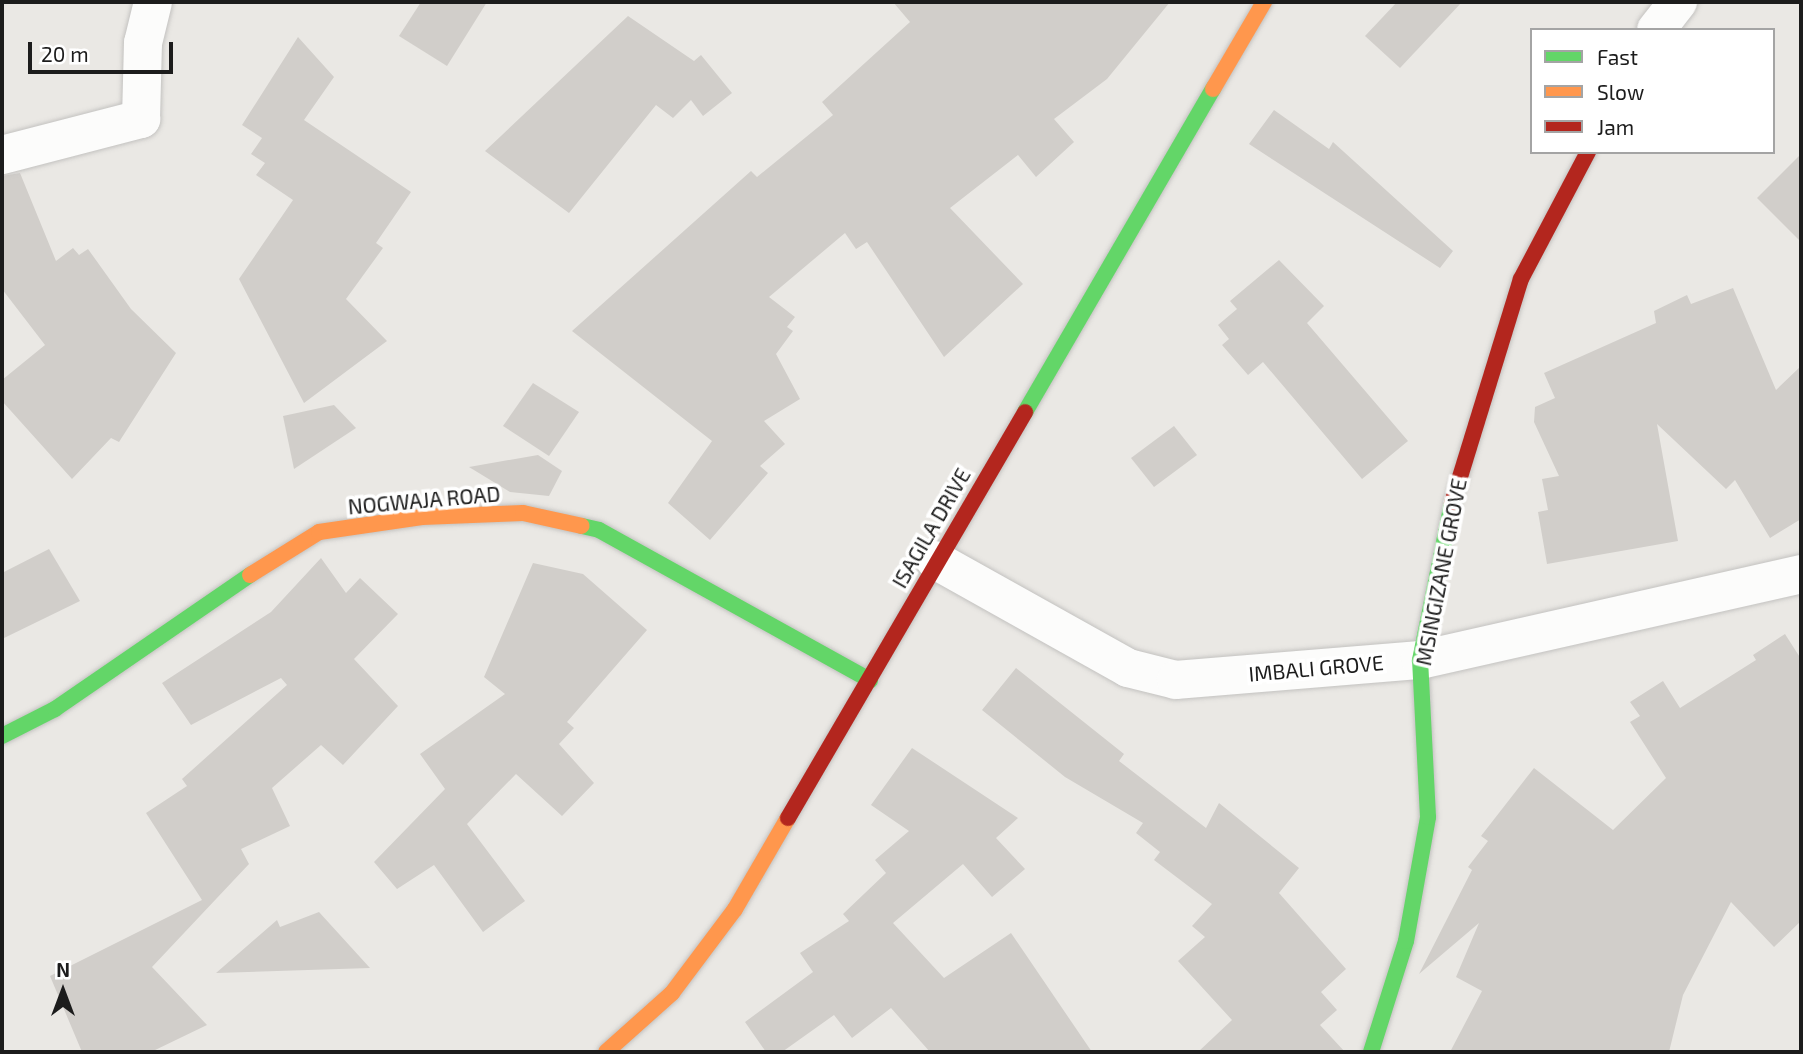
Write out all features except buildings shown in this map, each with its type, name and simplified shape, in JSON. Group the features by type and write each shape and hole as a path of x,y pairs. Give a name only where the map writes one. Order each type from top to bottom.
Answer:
{"street":[{"path":"2,155 141,119 143,43 153,2"},
{"name":"ISAGILA DRIVE","path":"606,1052 672,993 736,909 870,680 935,559 1264,2"},
{"path":"1658,28 1678,2"},
{"name":"MSINGIZANE GROVE","path":"1371,1052 1405,941 1428,817 1420,660 1457,480 1521,279 1587,154"},
{"name":"NOGWAJA ROAD","path":"2,736 55,709 288,548 319,532 422,517 523,513 598,530 870,680"},
{"name":"IMBALI GROVE","path":"935,559 1145,676 1176,680 1420,660 1801,574"}],"traffic: fast":[{"path":"1025,412 1213,89"},
{"path":"1371,1052 1406,941 1428,817 1420,660 1452,503"},
{"path":"582,526 599,530 870,680"},
{"path":"2,736 55,709 250,575"}],"traffic: slow":[{"path":"1213,89 1264,2"},
{"path":"250,575 319,532 422,517 523,513 582,526"},
{"path":"606,1052 672,993 735,909 788,818"}],"traffic: jam":[{"path":"1452,503 1521,279 1587,154"},
{"path":"788,818 1025,412"}]}
